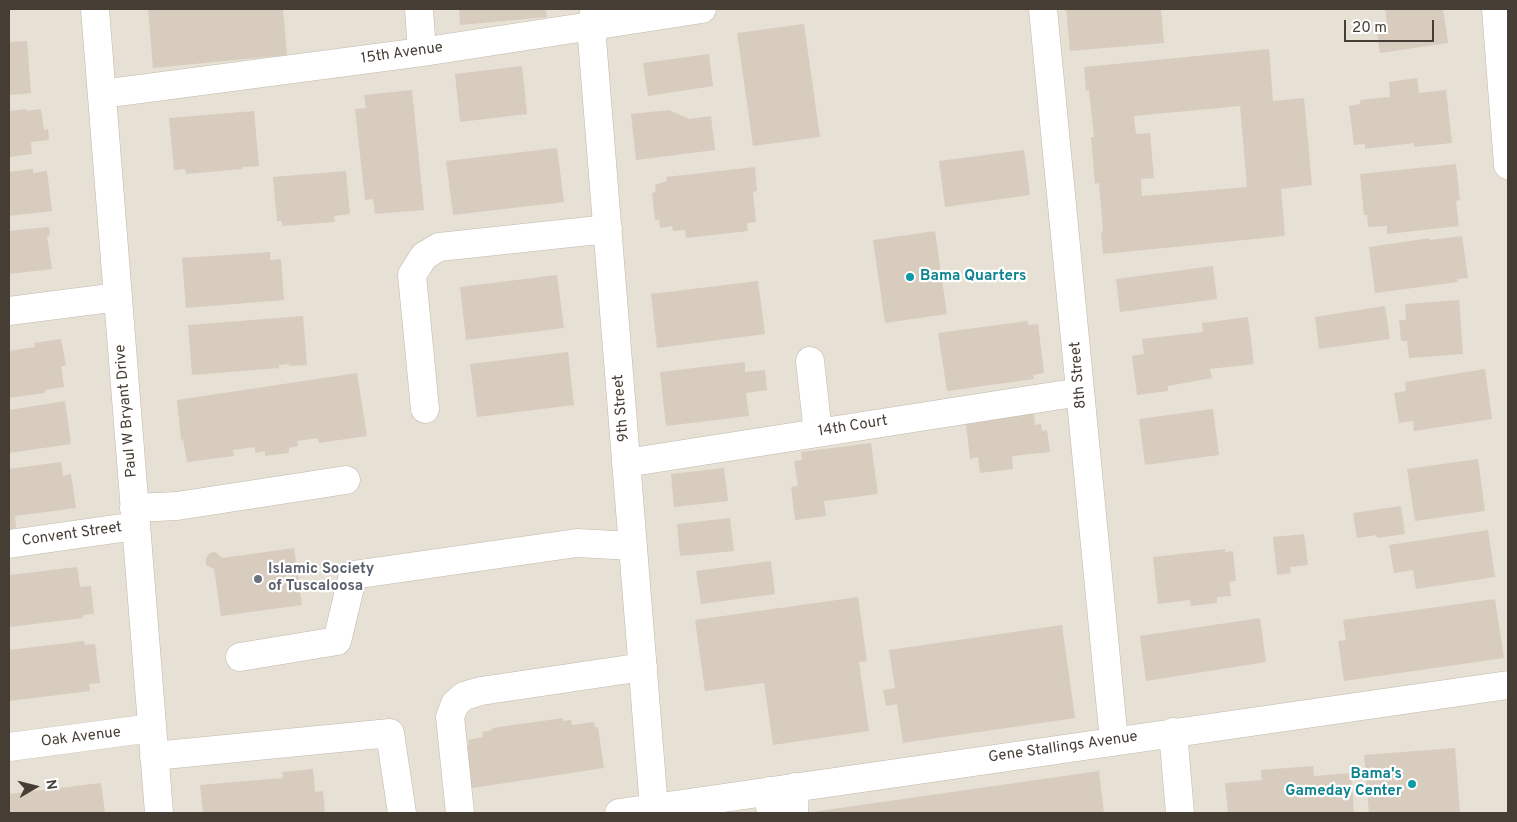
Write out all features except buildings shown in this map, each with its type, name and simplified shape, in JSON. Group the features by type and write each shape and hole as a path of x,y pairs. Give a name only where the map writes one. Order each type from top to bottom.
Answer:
{"street":[{"name":"Paul W Bryant Drive","path":"95,9 159,813"},
{"path":"419,9 422,52"},
{"name":"15th Avenue","path":"102,94 422,52 593,17 702,9"},
{"name":"8th Street","path":"1043,9 1114,740"},
{"path":"1496,9 1508,165"},
{"name":"9th Street","path":"593,17 654,808"},
{"path":"426,409 412,275 424,256 439,247 608,229"},
{"path":"9,311 118,296"},
{"path":"810,361 818,433"},
{"name":"14th Court","path":"626,462 1080,392"},
{"name":"Convent Street","path":"9,544 177,506 346,480"},
{"path":"240,658 337,641 353,575 577,543 633,546"},
{"path":"460,813 450,717 454,704 464,696 481,691 643,667"},
{"name":"Gene Stallings Avenue","path":"619,813 654,808 770,802 795,787 1114,740 1508,688"},
{"name":"Oak Avenue","path":"9,747 152,728"},
{"path":"1173,732 1180,813"},
{"path":"154,756 390,733 402,813"},
{"path":"794,813 795,787"}],"shaded area":[{"path":"9,9 1508,9 1508,813 9,813"}],"place":[{"name":"Bama Quarters","path":"910,277"},
{"name":"Islamic Society of Tuscaloosa","path":"258,579"},
{"name":"Bama's Gameday Center","path":"1412,784"}]}
